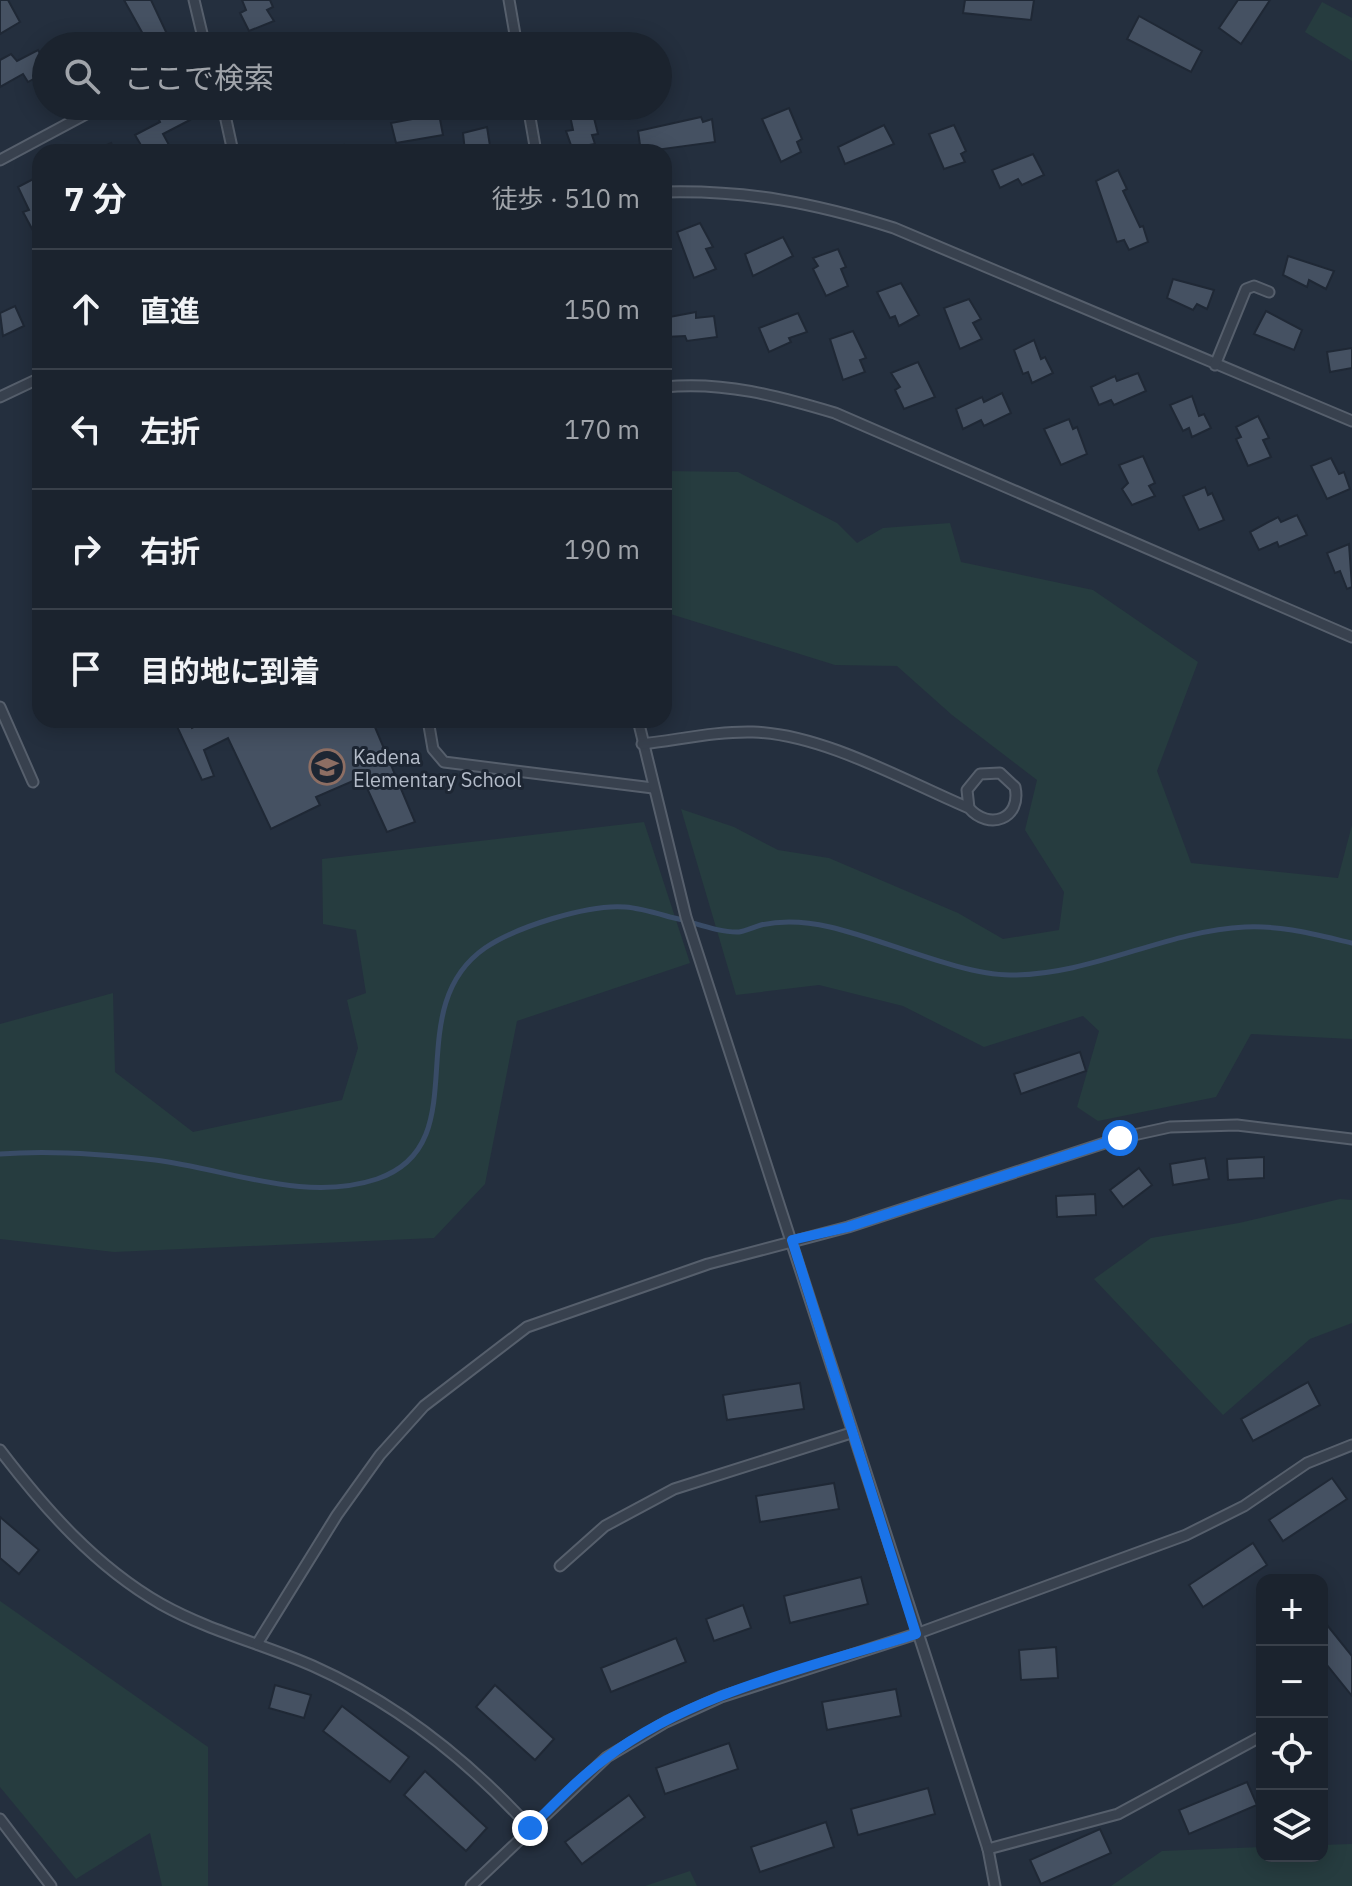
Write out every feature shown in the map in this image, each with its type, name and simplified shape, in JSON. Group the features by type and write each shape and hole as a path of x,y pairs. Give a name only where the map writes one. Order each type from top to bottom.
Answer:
{"lane":[{"path":"194,0 202,32"},
{"path":"509,0 515,32"},
{"path":"0,160 75,120"},
{"path":"226,120 231,144"},
{"path":"530,120 535,144"},
{"path":"672,192 743,192 823,205 954,251 1352,421"},
{"path":"1215,365 1246,289 1259,287 1269,292"},
{"path":"0,397 32,382"},
{"path":"672,386 689,384 752,389 835,413 1352,637"},
{"path":"0,707 33,782"},
{"path":"429,728 433,749 444,762 582,776 653,788"},
{"path":"639,728 686,917 988,1849 995,1886"},
{"path":"642,744 751,732 782,735 820,746 969,808 977,817 988,822 1001,820 1015,805 1015,787 1000,773 980,774 967,790 969,808"},
{"path":"257,1644 337,1515 380,1455 424,1406 484,1356 527,1327 570,1310 792,1240 848,1227 1120,1138 1170,1127 1237,1125 1352,1139"},
{"path":"560,1566 605,1526 674,1489 851,1433"},
{"path":"471,1886 607,1757 666,1722 721,1697 916,1634 1186,1535 1244,1506 1307,1463 1352,1445"},
{"path":"0,1450 81,1545 119,1575 162,1604 363,1691 455,1755 489,1783 530,1828"},
{"path":"988,1849 1118,1814 1256,1739"},
{"path":"0,1819 51,1886"}],"green space":[{"path":"1322,2 1352,18 1352,61 1305,32"},
{"path":"672,471 738,472 837,523 857,543 883,528 950,523 961,562 1093,590 1198,662 1157,771 1191,863 1338,878 1352,825 1352,1039 1251,1034 1216,1097 1098,1121 1077,1107 1099,1031 1083,1016 984,1047 903,1006 819,985 736,995 681,809 734,827 778,850 829,858 958,913 1003,939 1059,930 1064,892 1025,830 1037,780 952,715 897,666 835,665 672,614"},
{"path":"644,822 690,963 517,1021 485,1184 434,1238 114,1252 0,1239 0,1024 113,993 115,1072 193,1132 342,1100 358,1048 347,1000 366,993 356,930 323,924 322,859"},
{"path":"1340,1199 1352,1200 1352,1323 1310,1339 1223,1415 1094,1279 1151,1238 1239,1223"},
{"path":"0,1601 208,1747 208,1886 162,1886 150,1833 76,1879 0,1787"},
{"path":"1352,1844 1352,1886 1111,1886 1162,1851 1256,1847 1256,1862 1328,1862 1328,1845"},
{"path":"690,1871 697,1886 645,1886"}],"building":[{"path":"0,0 8,0 20,22 0,34"},
{"path":"124,0 151,0 166,32 142,32"},
{"path":"242,0 270,0 273,7 267,10 274,21 249,31 240,13 246,10"},
{"path":"965,0 1034,0 1031,20 963,13"},
{"path":"1238,0 1270,0 1241,44 1219,28"},
{"path":"1139,16 1202,51 1191,72 1127,39"},
{"path":"32,53 32,80 28,82 23,74 0,87 0,60 11,54 17,61"},
{"path":"789,108 802,139 797,142 801,152 781,162 762,119"},
{"path":"701,117 703,122 712,119 715,142 672,148 672,144 640,144 638,131"},
{"path":"190,120 163,134 168,144 140,144 135,135 160,122"},
{"path":"440,120 443,135 396,143 391,123"},
{"path":"571,120 594,120 598,134 592,135 595,144 571,144 566,131 573,130"},
{"path":"884,125 894,144 845,164 838,147"},
{"path":"954,125 966,151 961,154 965,162 944,169 929,134"},
{"path":"487,127 490,144 464,144 463,133"},
{"path":"1033,154 1044,175 1022,185 1018,179 1000,188 992,170"},
{"path":"1118,170 1127,189 1123,191 1140,227 1143,226 1148,242 1129,250 1124,240 1117,242 1096,181"},
{"path":"32,180 32,229 23,212 29,210 18,187"},
{"path":"700,223 713,247 706,249 716,269 694,278 677,232"},
{"path":"783,237 793,256 753,276 745,254"},
{"path":"838,249 846,267 841,269 848,286 826,296 813,269 818,266 813,258"},
{"path":"1288,256 1334,271 1326,289 1309,280 1307,287 1283,275"},
{"path":"1173,279 1214,290 1207,309 1197,304 1193,310 1167,298"},
{"path":"901,283 919,315 899,326 895,316 890,318 877,292"},
{"path":"969,299 981,319 973,323 982,339 960,349 944,308"},
{"path":"15,306 24,326 3,336 0,313"},
{"path":"1266,311 1302,330 1294,350 1254,334"},
{"path":"696,312 696,318 714,316 717,337 687,341 685,336 672,337 672,316"},
{"path":"798,313 807,332 789,338 791,342 769,352 759,328"},
{"path":"853,331 866,358 860,360 865,372 843,380 830,339"},
{"path":"1034,340 1041,359 1045,357 1053,373 1032,383 1028,372 1023,374 1014,350"},
{"path":"1352,348 1352,368 1330,372 1327,352"},
{"path":"918,362 935,397 904,409 895,390 900,387 891,373"},
{"path":"1138,373 1146,391 1114,405 1111,400 1099,405 1091,387 1115,376 1117,381"},
{"path":"1002,393 1011,413 984,426 981,420 963,429 956,409 982,397 984,402"},
{"path":"1192,396 1199,416 1204,414 1211,428 1192,437 1189,428 1183,431 1170,405"},
{"path":"1258,416 1269,438 1263,440 1271,457 1248,466 1236,439 1241,437 1236,427"},
{"path":"1069,419 1073,429 1077,427 1087,454 1061,465 1044,429"},
{"path":"1143,456 1155,483 1149,486 1155,496 1132,505 1122,489 1128,483 1119,465"},
{"path":"1331,458 1339,474 1344,472 1350,489 1327,499 1311,466"},
{"path":"1205,487 1208,495 1212,493 1224,520 1199,530 1183,496"},
{"path":"1297,515 1307,535 1279,547 1277,542 1259,550 1250,532 1278,517 1281,522"},
{"path":"1349,544 1352,587 1347,589 1340,571 1335,573 1327,553"},
{"path":"178,728 375,728 415,822 387,832 362,777 316,797 320,805 271,829 228,738 204,750 214,776 202,780"},
{"path":"1080,1052 1086,1071 1021,1094 1014,1074"},
{"path":"1264,1157 1264,1178 1228,1180 1227,1159"},
{"path":"1205,1158 1209,1179 1173,1185 1170,1164"},
{"path":"1139,1168 1152,1185 1123,1207 1110,1190"},
{"path":"1095,1194 1096,1215 1057,1217 1056,1196"},
{"path":"1308,1382 1320,1405 1253,1441 1241,1419"},
{"path":"800,1383 804,1409 727,1420 723,1395"},
{"path":"1332,1478 1347,1499 1283,1541 1269,1520"},
{"path":"834,1483 839,1509 760,1522 756,1496"},
{"path":"0,1517 39,1550 19,1574 0,1558"},
{"path":"1253,1543 1267,1565 1203,1607 1189,1585"},
{"path":"861,1577 868,1604 790,1623 784,1596"},
{"path":"743,1605 751,1628 714,1641 706,1619"},
{"path":"1328,1626 1352,1656 1352,1696 1328,1666"},
{"path":"676,1638 686,1662 611,1692 601,1668"},
{"path":"1056,1647 1058,1678 1021,1680 1019,1650"},
{"path":"275,1685 311,1695 304,1718 269,1708"},
{"path":"495,1685 554,1739 535,1760 476,1707"},
{"path":"896,1689 901,1716 827,1730 822,1702"},
{"path":"342,1706 409,1757 390,1782 323,1731"},
{"path":"729,1743 738,1769 665,1794 656,1768"},
{"path":"425,1771 487,1828 466,1851 404,1795"},
{"path":"1247,1782 1256,1803 1256,1805 1189,1834 1179,1810"},
{"path":"928,1788 935,1814 858,1835 851,1809"},
{"path":"629,1795 645,1817 582,1864 565,1842"},
{"path":"826,1822 834,1847 760,1872 751,1847"},
{"path":"1100,1829 1111,1853 1041,1884 1030,1860"}],"waterway":[{"path":"0,1154 97,1154 136,1158 294,1186 350,1185 377,1179 408,1162 425,1137 433,1107 445,1005 459,974 485,948 498,940 553,918 592,909 636,908 731,932 778,922 813,924 968,969 1010,975 1070,968 1186,936 1245,927 1285,929 1352,943"}],"place":[{"name":"Kadena Elementary School","path":"327,767"}],"route":[{"path":"530,1828 607,1757 666,1722 721,1697 916,1634 792,1240 848,1227 1120,1138"}]}
